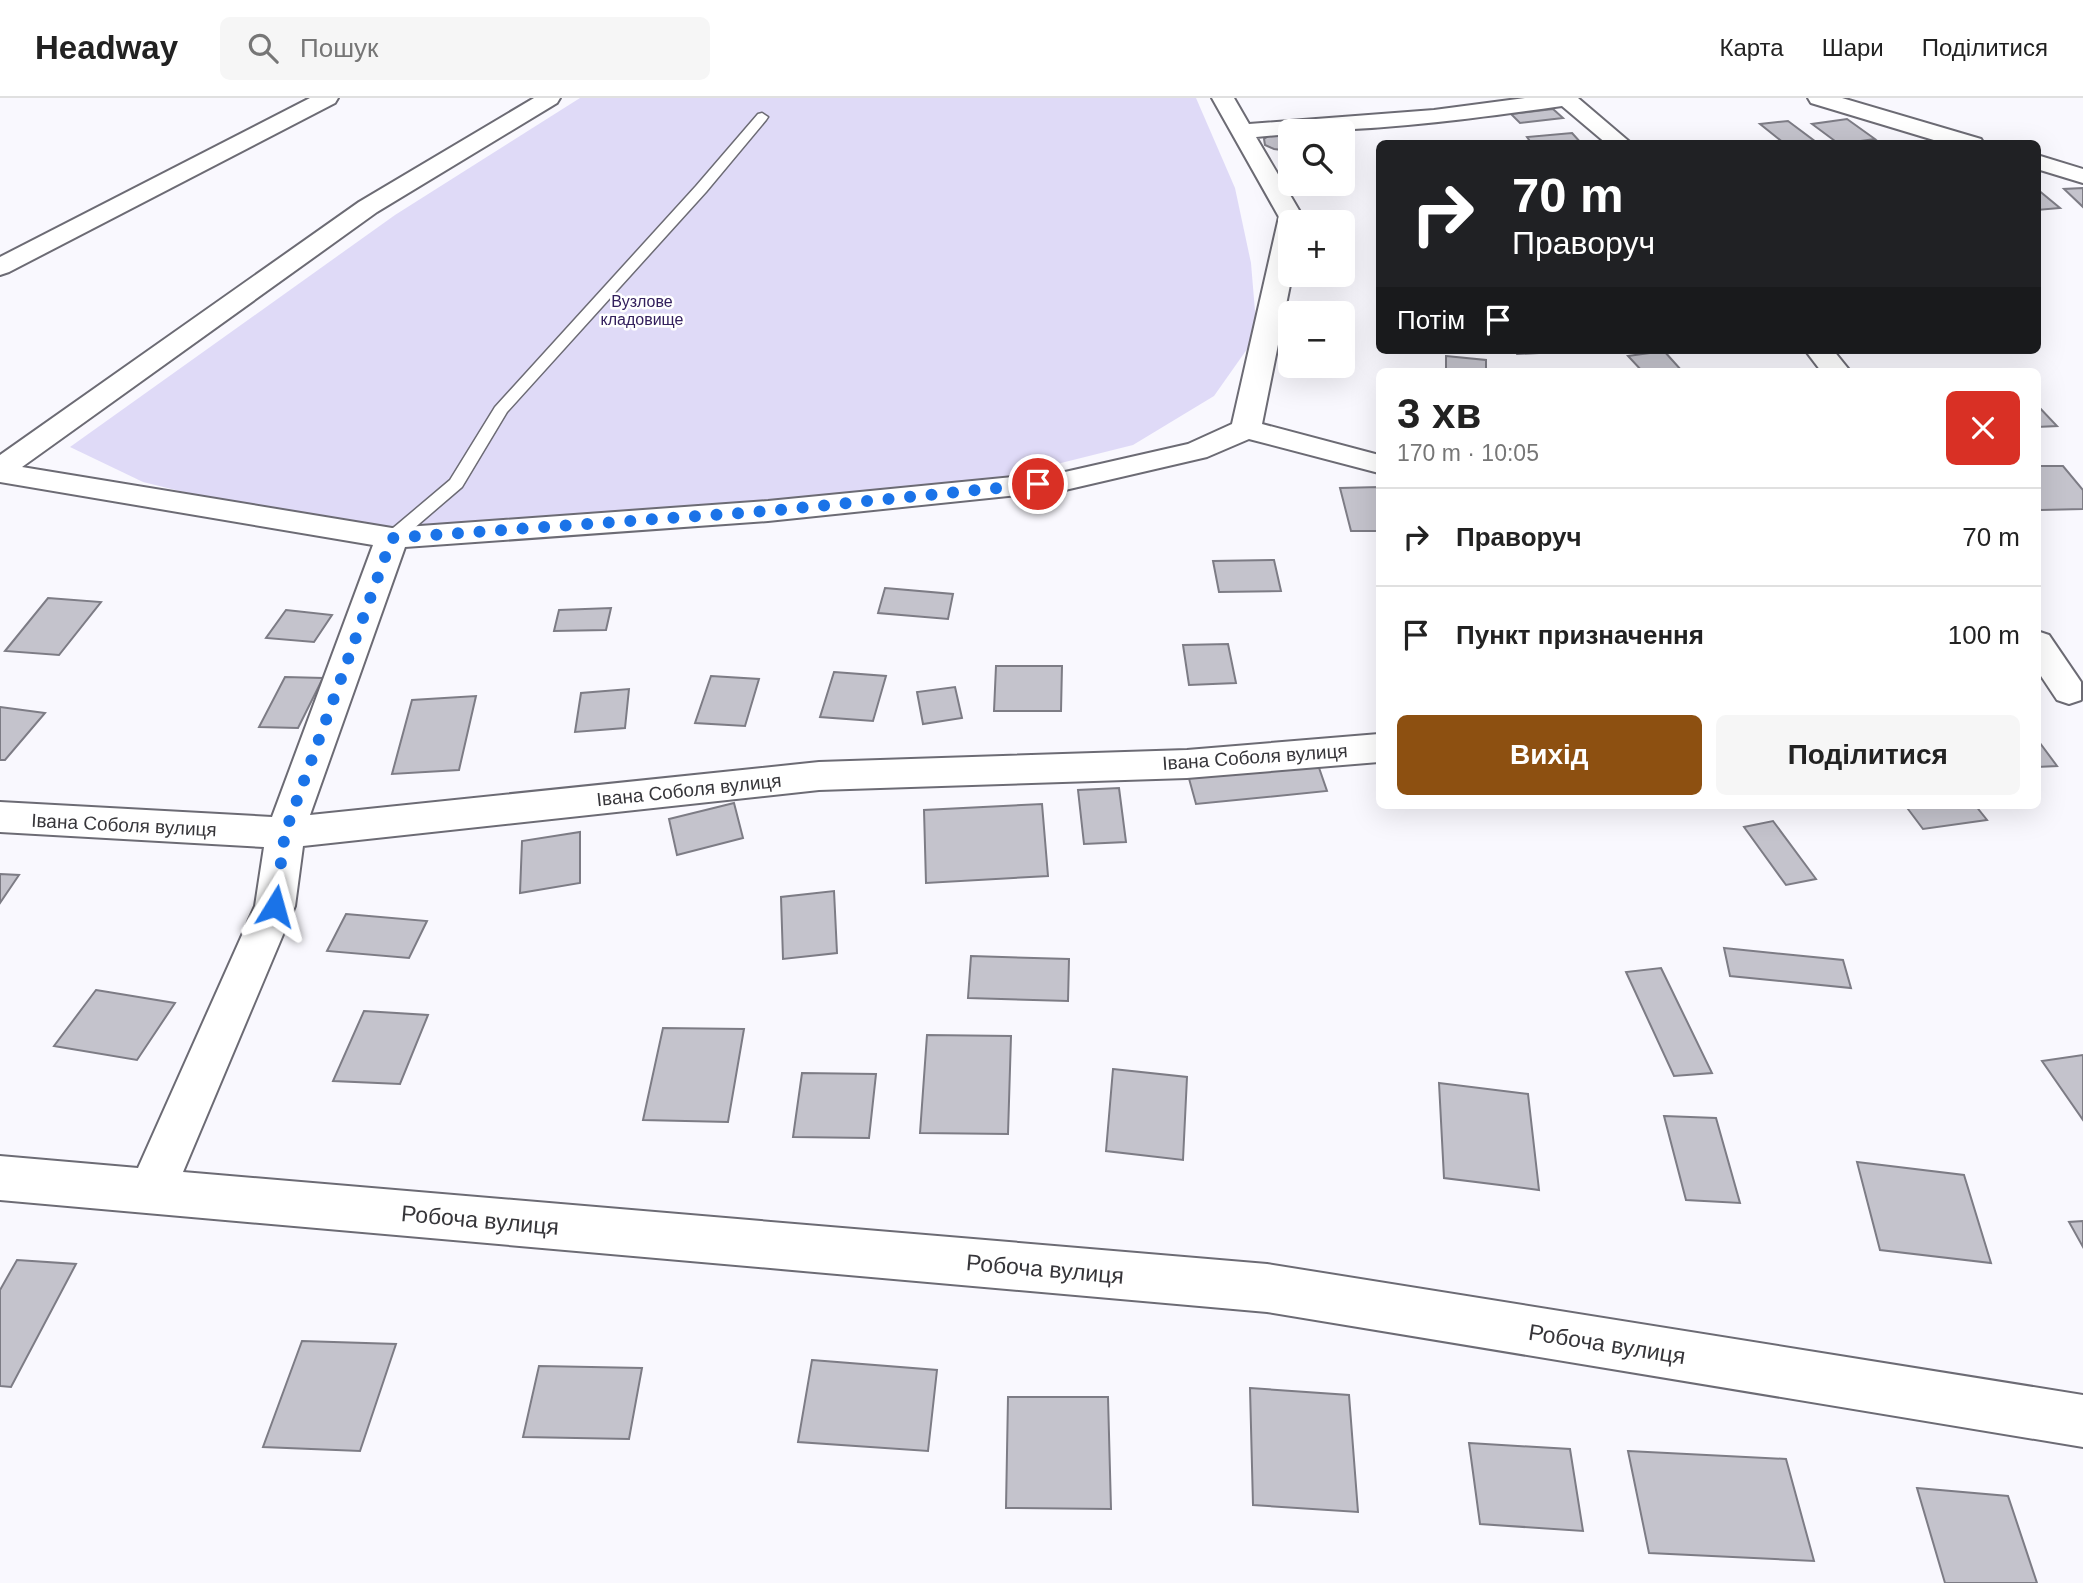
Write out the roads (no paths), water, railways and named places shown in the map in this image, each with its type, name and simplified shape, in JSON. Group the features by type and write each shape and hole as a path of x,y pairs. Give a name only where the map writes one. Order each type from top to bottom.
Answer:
{"street":[{"path":"0,267 327,98"},
{"path":"0,471 368,207 548,98"},
{"path":"1223,98 1287,210"},
{"path":"1819,98 1960,140"},
{"path":"1242,131 1433,117 1555,103 1566,99 1616,140"},
{"path":"2041,163 2083,176"},
{"path":"1246,429 1278,278"},
{"path":"1822,354 1834,368"},
{"path":"0,471 392,538 768,511 1065,481 1198,451 1246,429 1376,463"},
{"path":"151,1192 275,906 285,833 392,538"},
{"path":"2041,651 2063,692"},
{"name":"Івана Соболя вулиця","path":"0,817 285,833 819,776 1187,764 1376,748"},
{"name":"Робоча вулиця","path":"0,1178 1267,1288 2083,1421"}],"lane":[{"path":"392,538 456,483 501,410 701,189 762,117"}],"park label":[{"name":"Вузлове кладовище","path":"642,310"}]}
